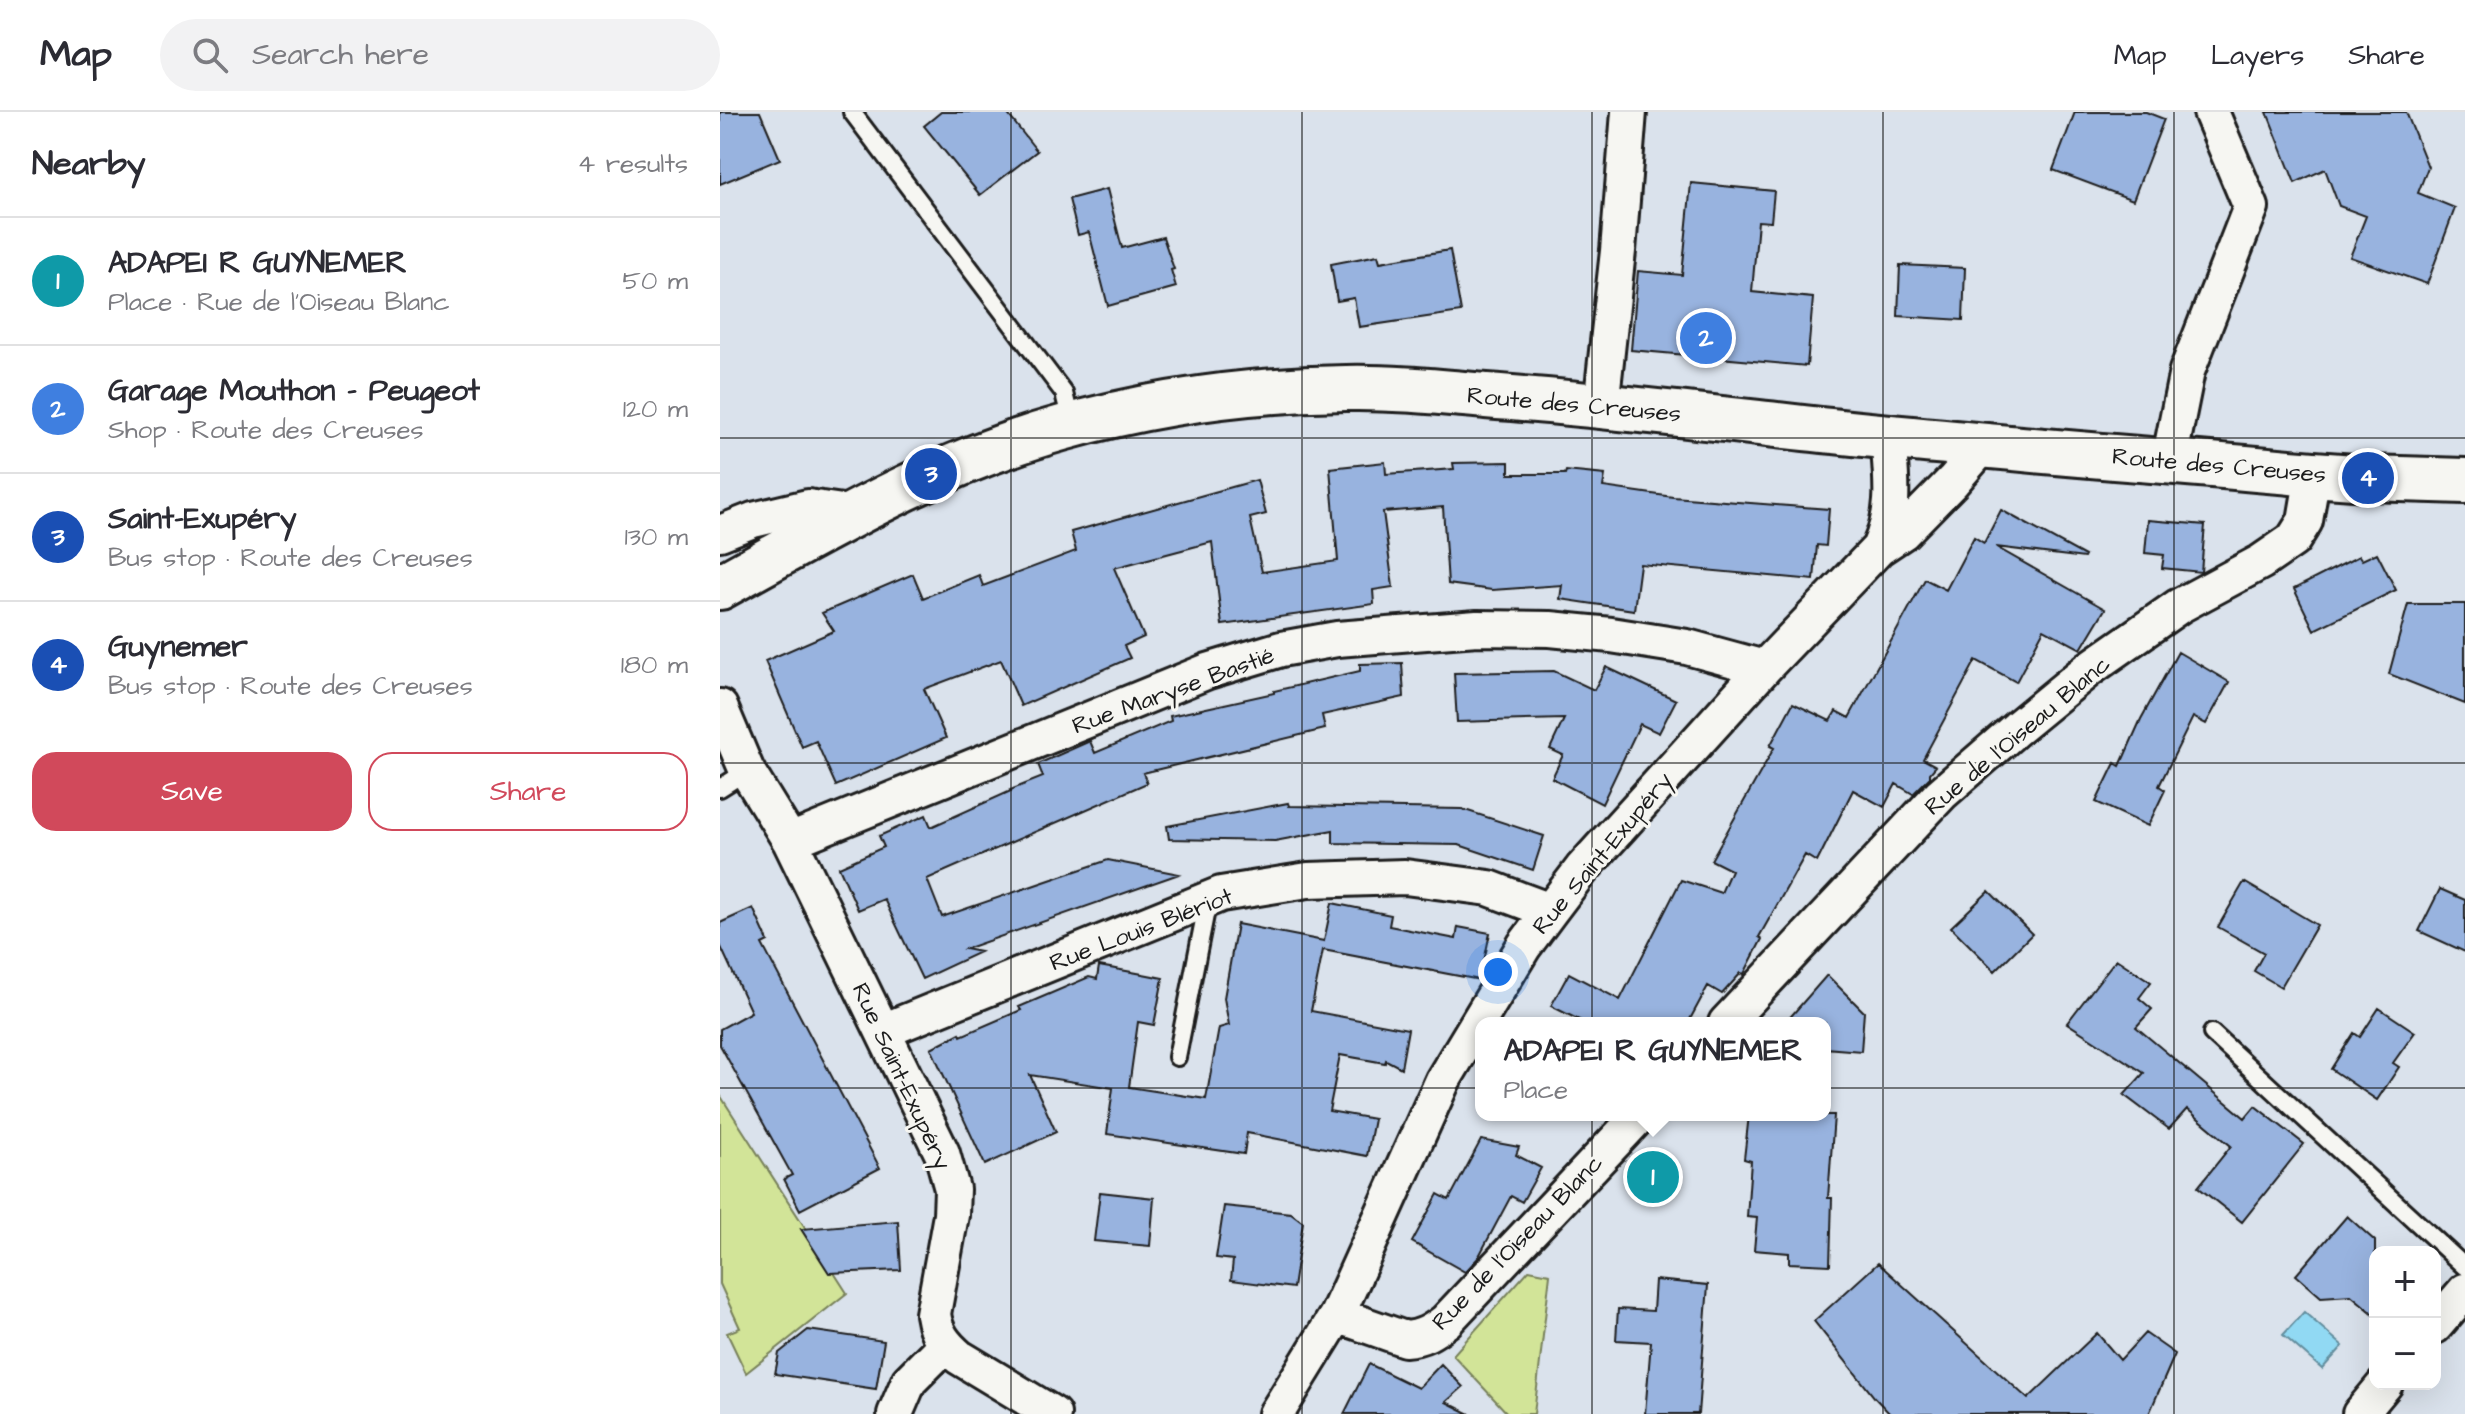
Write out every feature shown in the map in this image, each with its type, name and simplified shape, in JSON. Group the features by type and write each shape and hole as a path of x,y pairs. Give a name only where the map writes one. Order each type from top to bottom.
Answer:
{"main road":[{"name":"Route des Creuses","path":"720,587 931,474 994,449 1071,425 1205,399 1268,392 1400,389 2313,474 2465,481"}],"street":[{"path":"1601,406 1629,112"},
{"path":"2169,461 2187,371 2251,207 2211,112"},
{"name":"Rue Saint-Exupéry","path":"1879,548 1890,519 1888,436"},
{"name":"Rue Saint-Exupéry","path":"1479,1017 1524,946 1582,869 1764,668 1879,548 1903,532 1984,445"},
{"name":"Rue de l'Oiseau Blanc","path":"1732,1017 1941,794 2017,728 2089,669 2166,615 2261,562 2293,540 2305,521 2313,474"},
{"path":"720,533 753,520 808,507 856,514"},
{"name":"Rue Maryse Bastié","path":"790,841 1208,671 1281,649 1337,639 1477,628 1550,629 1687,647 1764,668"},
{"name":"Rue Saint-Exupéry","path":"720,707 734,779 790,841 942,1153 952,1189 951,1215 933,1314 935,1330 945,1345"},
{"name":"Rue Louis Blériot","path":"883,1031 1221,894 1308,880 1405,877 1489,888 1550,911"},
{"name":"Rue Saint-Exupéry","path":"1276,1414 1337,1315 1443,1080 1475,1024"},
{"name":"Rue de l'Oiseau Blanc","path":"1337,1315 1405,1339 1428,1334 1446,1321 1634,1121"},
{"path":"2441,1319 2465,1291"},
{"path":"895,1414 909,1381 945,1345 959,1357 1053,1414"},
{"path":"2360,1414 2380,1390"}],"lane":[{"path":"852,112 1064,393 1071,425"},
{"path":"1177,1057 1208,900"},
{"path":"2212,1033 2465,1267"}],"green space":[{"path":"720,1095 847,1293 746,1373 727,1333 740,1328 720,1284"},
{"path":"1529,1270 1550,1274 1534,1414 1508,1414 1453,1355"}],"water":[{"path":"2304,1312 2343,1346 2322,1369 2283,1335"}],"building":[{"path":"720,112 760,112 780,159 720,184"},
{"path":"941,112 1006,112 1037,151 980,195 924,126"},
{"path":"2075,112 2146,112 2164,119 2133,200 2053,170"},
{"path":"2267,112 2406,112 2428,167 2418,193 2455,208 2427,284 2350,257 2366,216 2339,206 2325,169 2295,183"},
{"path":"1691,183 1774,191 1771,222 1758,221 1752,292 1813,298 1807,366 1631,350 1638,271 1682,275"},
{"path":"1107,189 1122,248 1163,237 1174,269 1171,270 1176,287 1108,306 1089,232 1078,235 1069,199"},
{"path":"1450,250 1461,312 1359,327 1354,298 1337,301 1331,264 1378,255 1380,262"},
{"path":"1900,265 1965,268 1963,320 1898,316"},
{"path":"1385,462 1386,474 1454,469 1453,463 1509,462 1509,474 1565,474 1566,471 1605,475 1603,487 1673,497 1829,509 1826,546 1817,545 1814,580 1640,564 1634,610 1560,599 1562,585 1492,590 1448,584 1443,507 1383,512 1393,587 1373,590 1374,604 1222,625 1212,542 1114,568 1144,637 1124,646 1130,658 1021,706 1001,660 924,689 946,738 836,786 816,741 802,747 765,661 834,631 822,613 913,574 923,598 979,575 983,586 1076,551 1071,532 1257,480 1266,514 1250,518 1262,572 1338,561 1330,468"},
{"path":"2001,510 2085,556 1996,547 2105,609 2081,649 2044,629 2016,682 1976,660 1923,759 1936,766 1930,777 1913,794 1896,784 1884,807 1853,790 1817,862 1805,855 1759,937 1762,939 1744,974 1741,973 1722,994 1708,986 1691,1017 1573,1017 1551,1006 1569,973 1620,1000 1681,880 1721,893 1731,870 1711,860 1774,748 1770,746 1793,703 1830,721 1836,711 1849,718 1925,579 1946,590 1974,537 1984,543"},
{"path":"2148,520 2205,525 2201,572 2162,568 2164,555 2145,553"},
{"path":"2377,553 2396,590 2314,630 2294,589 2359,556 2362,560"},
{"path":"2408,604 2465,604 2465,704 2389,674"},
{"path":"2178,652 2229,682 2206,724 2193,717 2159,786 2165,790 2148,826 2096,802 2115,763 2120,766 2141,719"},
{"path":"1402,663 1404,697 1322,715 1325,729 1143,773 1147,783 927,879 942,917 1108,860 1179,874 965,949 980,952 922,979 884,899 858,910 839,867 884,847 879,836 926,815 931,827 1043,777 1038,764 1090,741 1095,753 1171,721 1170,716 1360,671 1360,664"},
{"path":"1606,667 1676,700 1659,733 1640,724 1602,804 1552,778 1563,755 1550,749 1564,719 1457,722 1454,673 1554,671 1594,690"},
{"path":"1288,803 1289,806 1462,809 1544,836 1533,870 1459,845 1333,843 1333,830 1275,841 1169,839 1167,826"},
{"path":"2244,882 2317,925 2281,987 2254,971 2264,953 2218,927"},
{"path":"2440,889 2465,900 2465,952 2419,931"},
{"path":"1989,891 2032,934 1995,971 1951,927"},
{"path":"1332,903 1391,915 1389,926 1456,939 1458,927 1490,933 1480,980 1323,950 1311,1011 1408,1029 1401,1068 1386,1060 1385,1063 1340,1055 1329,1111 1374,1119 1367,1156 1247,1133 1244,1154 1107,1134 1113,1088 1030,1075 1056,1132 985,1165 931,1048 1089,977 1097,979 1099,966 1148,975 1163,978 1154,1025 1138,1022 1129,1087 1206,1099 1219,1028 1229,1025 1224,998 1237,924 1324,941"},
{"path":"753,908 768,941 762,944 880,1168 800,1210 784,1179 792,1175 720,1045 720,1029 751,1012 720,945 720,923"},
{"path":"2116,959 2151,982 2139,998 2152,1009 2136,1027 2245,1118 2255,1106 2304,1144 2242,1222 2198,1187 2231,1146 2187,1109 2169,1129 2124,1095 2144,1073 2067,1023"},
{"path":"1827,975 1864,1012 1861,1051 1831,1048 1831,1017 1790,1017"},
{"path":"2379,1008 2415,1032 2393,1063 2399,1067 2377,1100 2331,1069 2354,1033 2360,1037"},
{"path":"1831,1115 1834,1115 1828,1198 1832,1198 1830,1265 1789,1263 1789,1253 1754,1250 1757,1218 1747,1217 1751,1161 1744,1159 1748,1121 1831,1121"},
{"path":"1481,1140 1519,1147 1516,1155 1541,1168 1522,1202 1511,1196 1478,1258 1465,1272 1412,1242 1438,1194 1449,1200"},
{"path":"1100,1192 1154,1198 1150,1246 1094,1241"},
{"path":"1224,1206 1291,1213 1303,1222 1293,1288 1231,1280 1233,1260 1216,1258"},
{"path":"2347,1216 2375,1241 2375,1246 2369,1246 2369,1310 2351,1295 2321,1297 2296,1275"},
{"path":"898,1221 901,1270 829,1273 801,1229"},
{"path":"1878,1263 2028,1399 2097,1333 2120,1360 2145,1333 2175,1354 2149,1414 1890,1414 1814,1321"},
{"path":"1655,1280 1708,1285 1698,1414 1645,1414 1651,1342 1616,1340 1618,1309 1653,1311"},
{"path":"808,1330 884,1341 876,1389 775,1374 779,1353"},
{"path":"1369,1364 1418,1388 1441,1364 1463,1387 1446,1402 1470,1414 1344,1414"}],"place":[{"name":"Garage Mouthon - Peugeot","path":"1706,338"},
{"name":"Saint-Exupéry","path":"931,474"},
{"name":"Guynemer","path":"2368,478"},
{"name":"ADAPEI R GUYNEMER","path":"1653,1177"}]}
